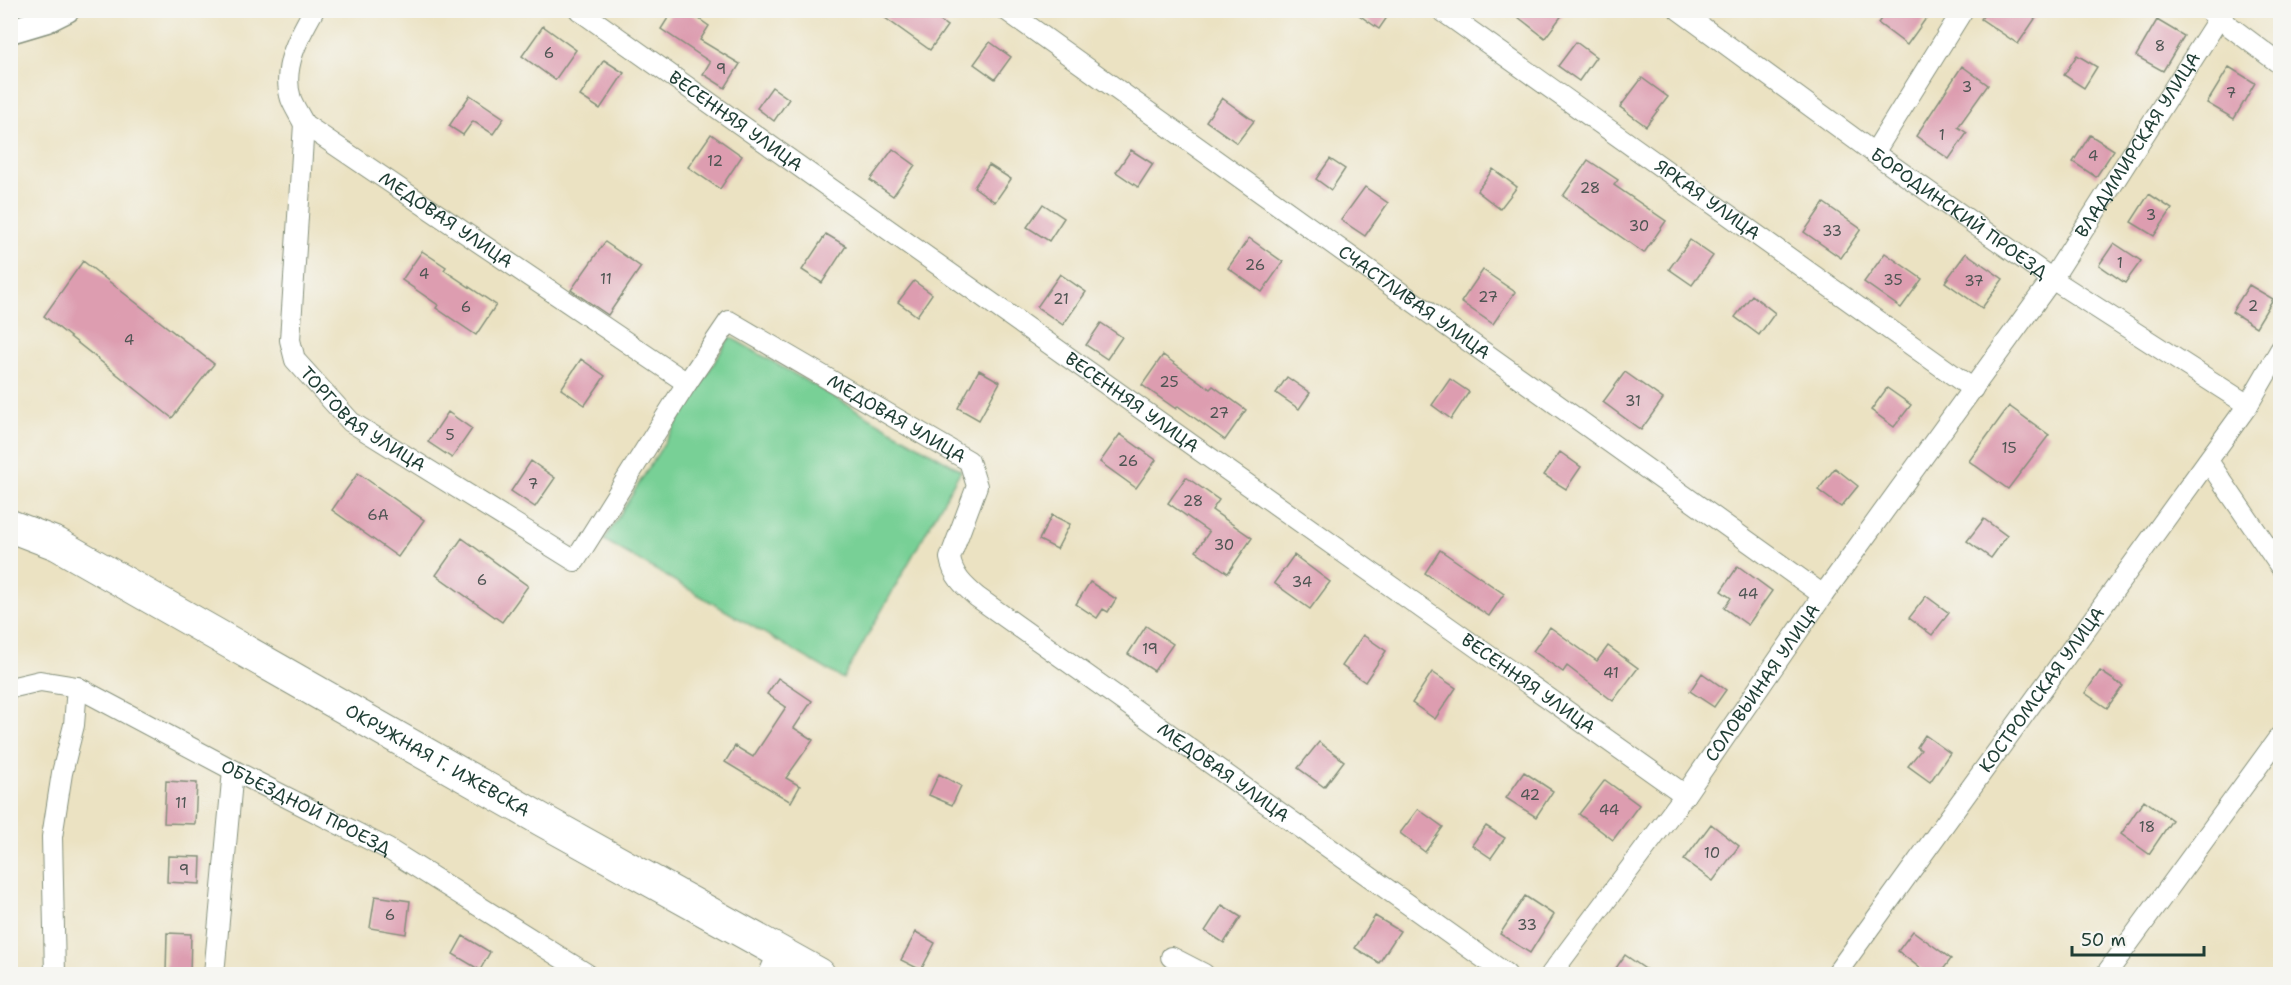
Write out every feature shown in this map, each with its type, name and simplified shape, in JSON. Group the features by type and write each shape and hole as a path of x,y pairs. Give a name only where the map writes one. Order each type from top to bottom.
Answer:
{"main road":[{"name":"ОКРУЖНАЯ Г. ИЖЕВСКА","path":"10,503 57,544"},
{"name":"ОКРУЖНАЯ Г. ИЖЕВСКА","path":"10,525 57,544 542,820 774,963 819,975"}],"street":[{"path":"10,31 47,20 67,10"},
{"name":"МЕДОВАЯ УЛИЦА","path":"314,10 293,53 288,74 291,98 304,124 687,383 729,321 969,461 978,486 950,558 952,569 963,585 1506,975"},
{"name":"ВЕСЕННЯЯ УЛИЦА","path":"579,10 1685,795"},
{"name":"СЧАСТЛИВАЯ УЛИЦА","path":"1006,10 1823,595"},
{"name":"ЯРКАЯ УЛИЦА","path":"1441,10 1972,389"},
{"path":"1874,153 1963,10"},
{"name":"БОРОДИНСКИЙ ПРОЕЗД","path":"1681,11 1874,153 2052,279 2248,405"},
{"path":"2217,13 2280,64"},
{"name":"ВЛАДИМИРСКАЯ УЛИЦА","path":"1972,389 2052,279 2217,13"},
{"name":"ТОРГОВАЯ УЛИЦА","path":"304,124 290,340 295,360 351,422 575,561 687,383"},
{"name":"КОСТРОМСКАЯ УЛИЦА","path":"1836,975 2248,405 2280,350"},
{"name":"СОЛОВЬИНАЯ УЛИЦА","path":"1551,975 1685,795 1823,595 1972,389"},
{"path":"2208,461 2280,566"},
{"name":"ОБЪЕЗДНОЙ ПРОЕЗД","path":"10,688 40,681 77,687 388,849 587,975"},
{"path":"55,975 52,837 62,773 74,725 77,687"},
{"path":"2106,975 2280,736"},
{"path":"214,975 233,770"},
{"path":"1172,957 1204,975"}],"green space":[{"path":"730,337 961,470 843,679 604,540"}],"building":[{"path":"673,10 686,10 709,26 700,40 740,64 725,88 703,74 710,62 661,29"},
{"path":"874,10 925,10 947,26 930,50"},
{"path":"1352,10 1392,10 1379,29"},
{"path":"1509,10 1566,10 1545,38"},
{"path":"1887,10 1932,10 1907,45 1878,23"},
{"path":"1987,10 2041,10 2018,44 1981,19"},
{"path":"2157,20 2184,36 2163,71 2136,56"},
{"path":"543,26 576,50 555,80 522,56"},
{"path":"990,42 1011,57 995,79 974,64"},
{"path":"1576,42 1596,57 1579,81 1558,66"},
{"path":"2077,55 2097,67 2084,88 2064,75"},
{"path":"604,60 624,73 600,109 580,96"},
{"path":"1962,66 1988,85 1958,127 1967,133 1949,159 1916,136"},
{"path":"2229,67 2255,83 2234,119 2207,103"},
{"path":"1642,78 1668,97 1646,126 1620,107"},
{"path":"772,87 789,99 774,121 757,108"},
{"path":"470,95 504,118 493,134 473,121 463,135 449,126"},
{"path":"1222,98 1254,121 1237,143 1206,121"},
{"path":"711,134 742,156 720,189 688,167"},
{"path":"2090,135 2114,150 2096,177 2073,162"},
{"path":"893,149 915,165 893,196 870,180"},
{"path":"1131,150 1153,164 1138,187 1116,172"},
{"path":"1330,159 1345,169 1331,190 1316,179"},
{"path":"1588,160 1618,180 1614,185 1666,221 1644,253 1563,196"},
{"path":"989,165 1011,179 995,202 974,187"},
{"path":"1493,169 1517,187 1500,209 1477,191"},
{"path":"1365,187 1388,203 1365,236 1341,220"},
{"path":"2149,194 2172,209 2154,236 2131,222"},
{"path":"1824,203 1861,229 1841,258 1804,232"},
{"path":"1043,204 1064,218 1049,241 1027,227"},
{"path":"826,234 846,246 822,283 802,270"},
{"path":"1249,238 1283,262 1262,292 1228,268"},
{"path":"1690,240 1713,256 1692,285 1669,269"},
{"path":"605,242 641,267 608,315 571,290"},
{"path":"2114,243 2141,261 2125,283 2099,265"},
{"path":"422,251 446,267 444,270 496,305 476,335 436,308 438,305 402,280"},
{"path":"1885,253 1922,279 1901,308 1864,282"},
{"path":"1966,253 2003,279 1982,308 1945,282"},
{"path":"83,261 214,364 172,418 44,316"},
{"path":"1483,270 1515,292 1493,324 1461,302"},
{"path":"1060,274 1086,292 1063,325 1037,307"},
{"path":"914,281 932,294 917,316 898,302"},
{"path":"2249,285 2273,299 2256,327 2232,312"},
{"path":"1752,295 1775,313 1759,335 1735,317"},
{"path":"1101,323 1122,337 1107,359 1086,345"},
{"path":"1163,355 1210,389 1213,386 1246,410 1225,440 1178,406 1176,409 1142,385"},
{"path":"581,359 605,376 585,405 561,389"},
{"path":"979,370 1000,382 979,420 958,408"},
{"path":"1625,372 1663,399 1641,430 1603,402"},
{"path":"1287,377 1310,393 1299,409 1276,393"},
{"path":"1450,379 1469,392 1451,419 1432,405"},
{"path":"1887,388 1911,405 1894,427 1871,410"},
{"path":"2009,406 2049,435 2008,489 1969,461"},
{"path":"448,412 472,429 452,458 428,442"},
{"path":"1120,434 1156,460 1136,488 1100,462"},
{"path":"1560,452 1581,467 1566,489 1544,475"},
{"path":"531,461 555,478 535,507 511,491"},
{"path":"1835,468 1858,486 1841,507 1818,490"},
{"path":"358,473 424,520 398,557 332,510"},
{"path":"1186,477 1219,500 1212,510 1252,538 1228,573 1196,551 1209,532 1168,503"},
{"path":"1052,515 1070,524 1057,549 1039,540"},
{"path":"1984,519 2007,536 1991,558 1967,541"},
{"path":"462,538 528,586 502,622 436,575"},
{"path":"1440,550 1504,594 1489,616 1425,573"},
{"path":"1294,555 1330,582 1310,609 1274,583"},
{"path":"1738,566 1772,591 1748,625 1724,608 1731,598 1721,591"},
{"path":"1090,582 1116,599 1108,612 1103,609 1097,618 1076,604"},
{"path":"1926,596 1949,613 1932,635 1909,618"},
{"path":"1146,626 1173,644 1154,671 1128,654"},
{"path":"1550,627 1597,661 1608,646 1638,668 1613,701 1567,666 1563,672 1533,651"},
{"path":"1363,635 1386,651 1365,682 1342,666"},
{"path":"2100,671 2123,686 2107,708 2085,693"},
{"path":"1432,672 1456,688 1435,719 1412,703"},
{"path":"1702,673 1726,690 1714,707 1690,691"},
{"path":"778,678 812,701 794,728 813,740 786,778 800,786 791,802 725,762 735,746 753,757 786,707 767,694"},
{"path":"1925,735 1950,753 1930,782 1908,766 1921,750 1917,747"},
{"path":"1319,742 1344,761 1324,787 1298,768"},
{"path":"1524,772 1553,791 1536,817 1506,798"},
{"path":"939,774 961,786 952,805 929,795"},
{"path":"1605,780 1639,805 1613,840 1579,814"},
{"path":"166,781 197,783 195,824 164,823"},
{"path":"2144,800 2172,820 2149,854 2121,834"},
{"path":"1418,809 1443,827 1425,852 1400,833"},
{"path":"1711,824 1739,846 1713,881 1684,860"},
{"path":"1486,826 1505,838 1491,858 1472,845"},
{"path":"168,856 201,857 200,884 167,882"},
{"path":"375,896 410,901 406,934 370,928"},
{"path":"1525,896 1554,915 1530,953 1500,934"},
{"path":"1222,905 1241,917 1224,943 1205,931"},
{"path":"1375,916 1400,931 1379,963 1355,948"},
{"path":"1913,931 1951,959 1939,975 1929,975 1898,951"},
{"path":"916,932 935,943 921,970 901,960"},
{"path":"167,933 191,934 190,974 166,973"},
{"path":"463,936 490,952 480,970 453,954"},
{"path":"1625,955 1654,975 1626,975 1616,968"}]}
